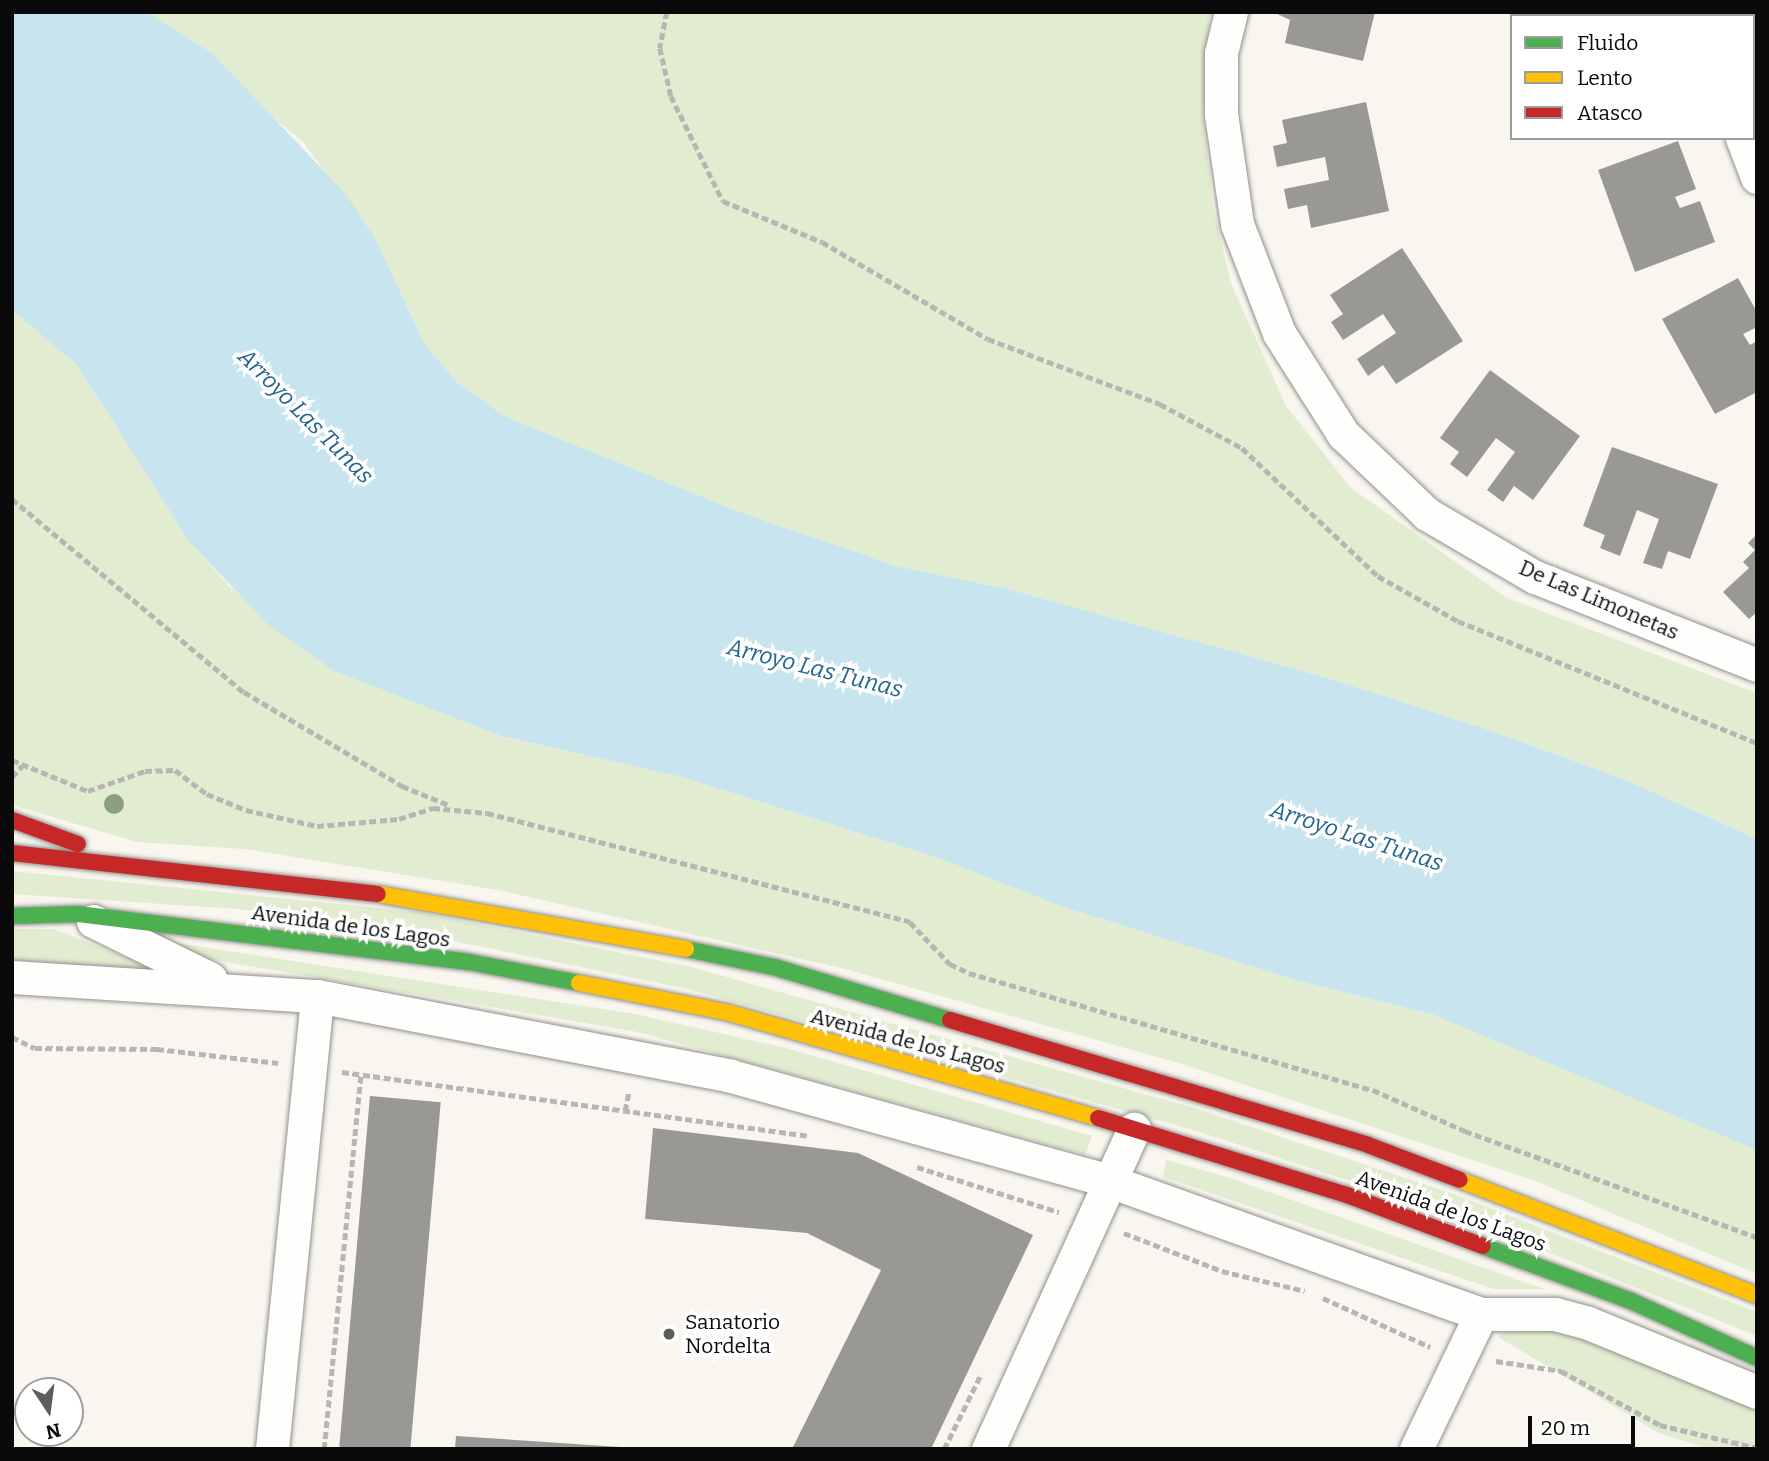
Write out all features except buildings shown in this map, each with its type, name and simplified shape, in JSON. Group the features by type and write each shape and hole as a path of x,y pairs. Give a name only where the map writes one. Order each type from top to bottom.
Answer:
{"street":[{"name":"De Las Limonetas","path":"1231,12 1222,53 1221,114 1237,224 1279,333 1343,434 1427,514 1535,577 1757,666"},
{"path":"1743,140 1757,177"},
{"path":"12,820 136,863"},
{"name":"Avenida de los Lagos","path":"12,853 136,863 524,915 774,967 1368,1144 1757,1295"},
{"path":"78,914 226,986"},
{"name":"Avenida de los Lagos","path":"12,915 78,914 469,962 726,1012 1134,1129 1359,1199 1631,1301 1757,1358"},
{"path":"12,977 226,986 317,996 731,1076 1112,1182 1481,1314 1556,1314 1588,1323 1757,1392"},
{"path":"272,1449 317,996"},
{"path":"988,1449 1134,1129"},
{"path":"1416,1449 1481,1314"}],"path":[{"path":"667,12 660,48 671,96 723,201 822,242 988,339 1160,404 1242,449 1378,576 1458,621 1757,743"},
{"path":"12,499 244,692 402,786 453,807 910,922 950,964 969,973 1373,1090 1465,1131 1757,1237"},
{"path":"12,760 88,791 145,771 175,770 207,794 246,810 317,826 453,807"},
{"path":"12,776 22,766"},
{"path":"12,1037 35,1048 157,1049 309,1067 815,1137"},
{"path":"324,1449 361,1074"},
{"path":"905,1163 1093,1222 1222,1271 1307,1291 1460,1358 1562,1371 1661,1425 1757,1448"}],"green space":[{"path":"146,12 1210,12 1203,113 1213,208 1231,283 1286,406 1351,488 1507,598 1757,693 1757,839 1628,781 1495,732 1331,679 1008,589 896,566 737,511 504,416 458,383 425,345 376,240 303,142"},
{"path":"12,310 77,365 188,540 229,586 334,671 501,736 682,777 941,859 1061,906 1295,980 1434,1015 1590,1076 1757,1150 1757,1274 1533,1180 1182,1064 845,969 498,890 245,849 137,842 12,805"},
{"path":"12,871 419,912 691,967 1191,1107 1454,1194 1757,1312 1757,1336 1452,1214 1190,1129 688,989 419,934 238,909 12,894"},
{"path":"12,929 54,929 164,972 12,964"},
{"path":"164,941 635,1014 786,1048 1092,1136 1085,1155 638,1032 208,959"},
{"path":"1166,1160 1227,1177 1544,1289 1494,1289 1163,1177"},
{"path":"1542,1324 1757,1406 1757,1449 1709,1449 1659,1433 1498,1337 1516,1326"}],"water":[{"name":"Arroyo Las Tunas","path":"12,12 146,12 212,53 345,193 376,240 425,345 458,383 504,416 737,511 896,566 1008,589 1331,679 1495,732 1628,781 1757,839 1757,1150 1434,1015 1295,980 1061,906 941,859 682,777 501,736 334,671 268,625 188,540 77,365 12,310"}],"traffic: fast":[{"path":"12,916 78,914 469,962 579,983"},
{"path":"686,949 774,967 950,1020"},
{"path":"1483,1246 1631,1301 1757,1358"}],"traffic: slow":[{"path":"378,894 686,949"},
{"path":"579,983 726,1012 1098,1118"},
{"path":"1460,1180 1757,1295"}],"traffic: jam":[{"path":"12,820 78,844"},
{"path":"12,853 378,894"},
{"path":"950,1020 1368,1145 1460,1180"},
{"path":"1098,1118 1347,1195 1483,1246"}],"place":[{"name":"Sanatorio Nordelta","path":"669,1334"}]}
